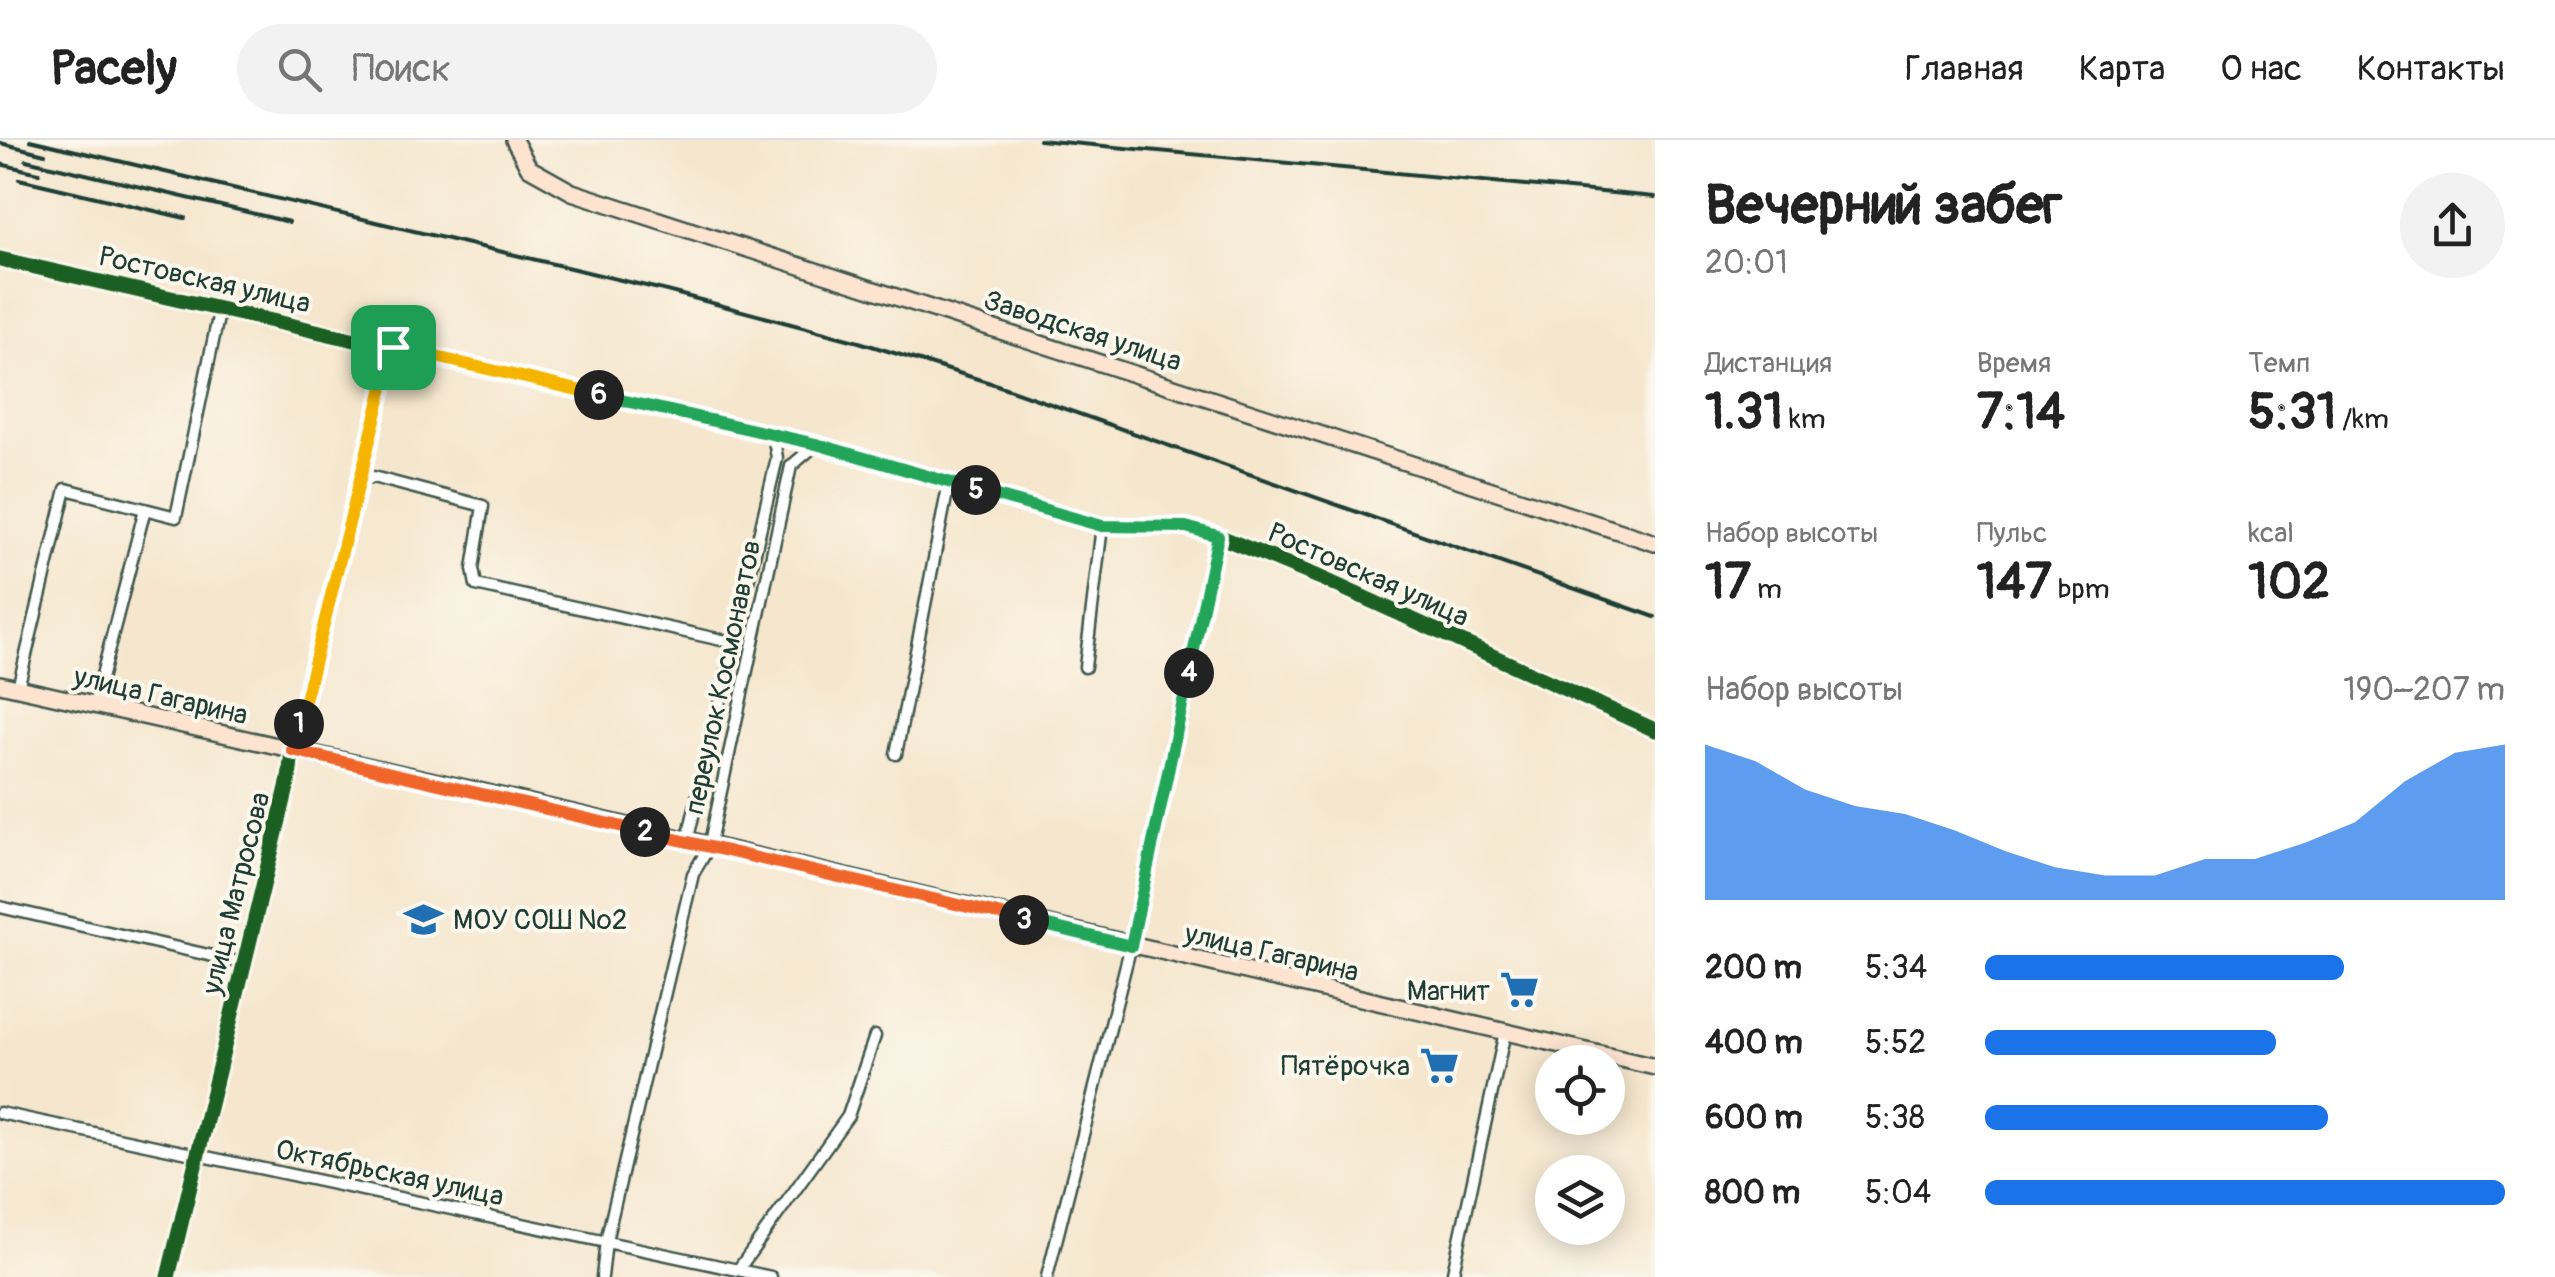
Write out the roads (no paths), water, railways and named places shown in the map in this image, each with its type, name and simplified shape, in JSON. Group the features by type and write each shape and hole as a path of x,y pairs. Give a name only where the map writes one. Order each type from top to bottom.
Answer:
{"main road":[{"name":"Заводская улица","path":"514,140 529,168 572,192 1655,544"},
{"name":"улица Гагарина","path":"0,684 483,792 1655,1067"}],"street":[{"name":"Ростовская улица","path":"0,259 816,444 1102,526 1186,527 1218,536 1321,578 1655,730"},
{"path":"18,688 66,489 176,517 220,308"},
{"name":"улица Матросова","path":"168,1277 200,1155 292,750 393,347"},
{"path":"687,842 777,458 773,434"},
{"name":"переулок Космонавтов","path":"602,1277 606,1241 693,874 709,847 791,466 816,444"},
{"path":"360,482 373,477 483,506 473,569 476,585 734,643"},
{"path":"896,754 949,482"},
{"path":"94,706 145,509"},
{"path":"1085,667 1102,526"},
{"path":"1047,1277 1131,946 1218,536"},
{"path":"0,907 242,964"},
{"path":"1452,1277 1505,1032"},
{"path":"738,1270 848,1116 875,1036"},
{"name":"Октябрьская улица","path":"0,1114 771,1277"}],"railway":[{"path":"30,140 663,290 859,342 997,385 1655,617"},
{"path":"1039,140 1655,197"},
{"path":"0,143 45,154"},
{"path":"26,160 289,222"},
{"path":"0,164 39,173"},
{"path":"19,179 185,218"}],"place":[{"name":"МОУ СОШ №2","path":"423,919"},
{"name":"Магнит","path":"1520,990"},
{"name":"Пятёрочка","path":"1440,1065"}]}
